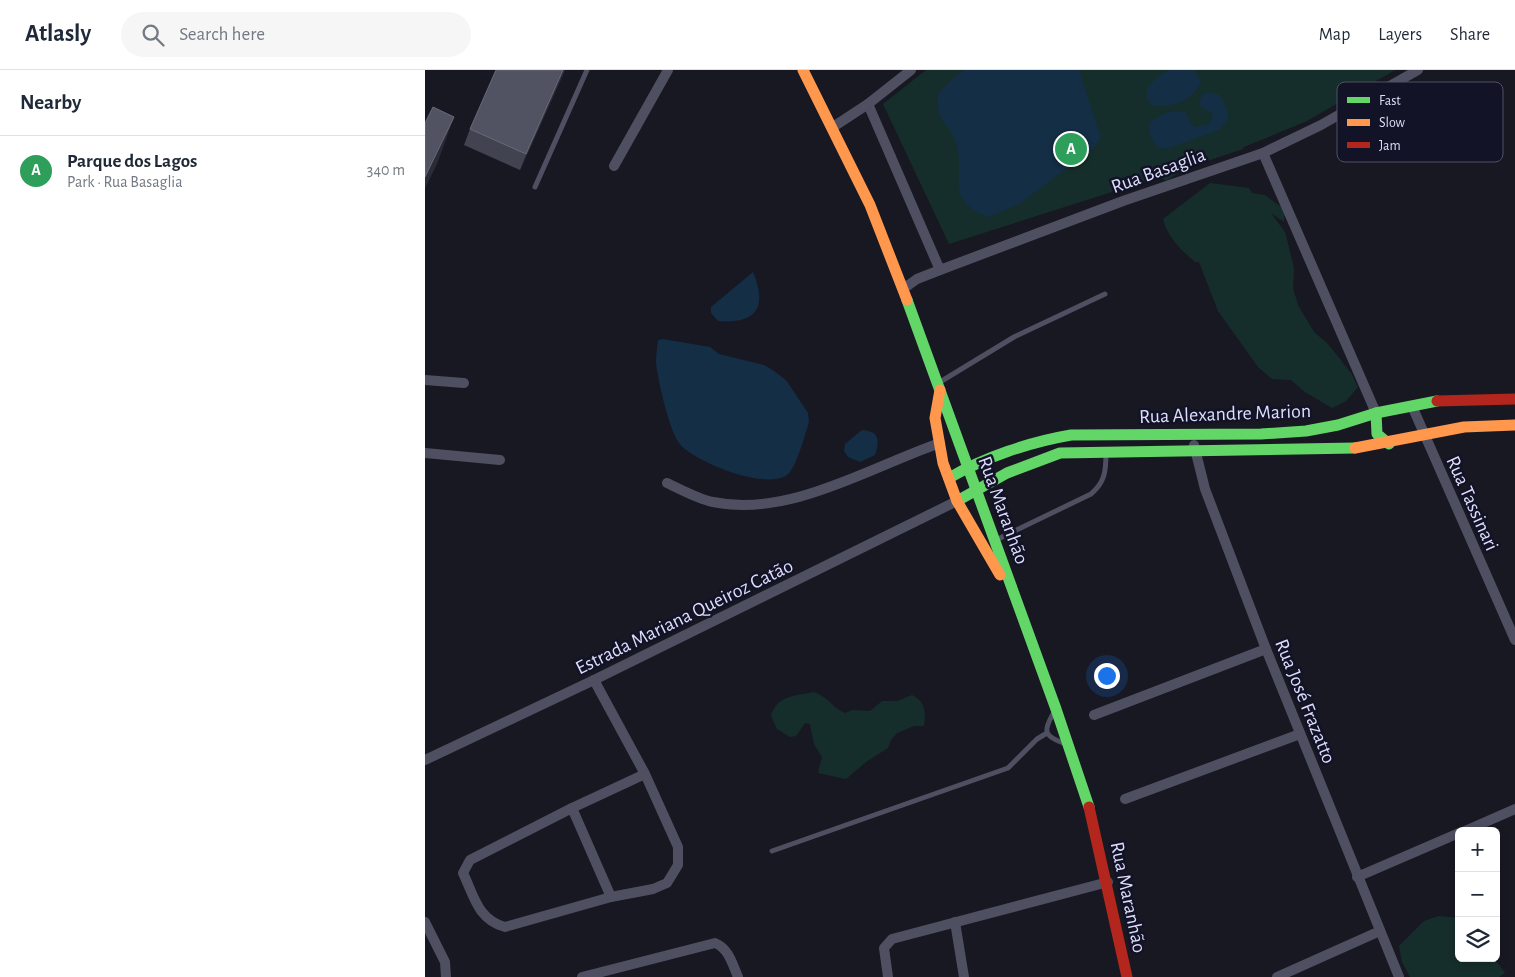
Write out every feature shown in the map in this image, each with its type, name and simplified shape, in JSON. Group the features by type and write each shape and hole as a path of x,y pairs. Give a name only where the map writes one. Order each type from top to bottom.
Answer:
{"main road":[{"name":"Rua Maranhão","path":"803,70 833,127 870,205 969,467 1056,709 1089,807 1108,882 1127,977"},
{"path":"939,386 935,418 949,478 957,501 1018,604"},
{"name":"Rua Alexandre Marion","path":"949,478 969,467 1049,439 1071,435 1261,434 1305,431 1338,426 1376,414 1435,401 1515,400"},
{"path":"1376,414 1377,434 1389,444"},
{"name":"Rua Alexandre Marion","path":"957,501 976,489 1035,460 1060,453 1329,449 1389,444 1464,427 1515,425"}],"street":[{"path":"614,166 669,70"},
{"path":"833,127 868,104 911,70"},
{"name":"Rua Basaglia","path":"1397,82 1418,70"},
{"path":"868,104 940,270"},
{"name":"Rua Basaglia","path":"903,289 917,279 940,270 1123,201 1263,153 1337,116"},
{"path":"1263,153 1376,414"},
{"path":"425,380 463,383"},
{"name":"Rua Tassinari","path":"1412,406 1515,640"},
{"name":"Rua José Frazatto","path":"1193,434 1195,452 1205,489 1266,649 1399,977"},
{"path":"667,483 712,502 749,506 805,496 940,442"},
{"path":"425,453 500,460"},
{"name":"Estrada Mariana Queiroz Catão","path":"425,760 594,680 957,501"},
{"path":"1094,715 1266,649"},
{"path":"594,680 645,774 678,847 678,865 667,883 653,889 611,897 505,927 493,924 482,914 463,873 470,860 572,808 645,774"},
{"path":"1125,799 1300,734"},
{"path":"572,808 611,897"},
{"path":"1474,827 1515,809"},
{"path":"1357,876 1455,835"},
{"path":"888,977 883,948 892,939 1108,882"},
{"path":"425,922 445,962 446,977"},
{"path":"955,922 964,977"},
{"path":"1277,977 1380,931"},
{"path":"582,977 715,943 723,946 729,954 738,977"}],"lane":[{"path":"535,187 587,70"},
{"path":"939,386 1015,337 1105,294"},
{"path":"995,540 1091,494 1101,486 1106,466 1106,452"},
{"path":"1056,709 1046,728 1047,733 1054,740 1069,746"},
{"path":"772,851 1008,768 1037,739 1047,733"}],"green space":[{"path":"926,70 1395,70 1374,82 1337,82 1337,104 1307,121 1243,149 1183,169 1167,181 1159,177 949,244 883,104"},
{"path":"1210,183 1249,188 1252,193 1265,195 1284,209 1284,222 1271,213 1285,232 1294,268 1293,288 1298,305 1314,332 1328,344 1351,373 1358,387 1346,401 1332,408 1305,392 1291,380 1272,379 1258,367 1218,311 1199,262 1195,262 1172,238 1163,219"},
{"path":"814,692 845,713 853,710 870,711 882,701 897,701 912,695 920,700 924,708 924,726 914,726 897,733 891,740 888,748 866,762 846,779 818,773 822,757 814,744 810,724 805,723 796,736 790,737 777,729 771,716 782,700"},
{"path":"1439,916 1455,918 1455,962 1497,962 1505,973 1499,977 1410,977 1402,962 1399,946 1424,921"}],"water":[{"path":"964,70 1079,70 1101,138 1090,153 1019,204 988,217 974,210 965,202 960,194 958,152 954,136 938,111 938,94"},
{"path":"1169,70 1194,70 1201,82 1192,94 1181,102 1167,106 1152,106 1147,98 1147,88 1159,76"},
{"path":"1208,92 1217,94 1223,100 1229,117 1219,130 1166,149 1157,147 1150,136 1149,124 1162,115 1170,112 1185,112 1192,125 1196,127 1209,124 1212,119 1212,113 1201,107 1199,103 1202,95"},
{"path":"753,272 759,295 759,304 755,311 742,320 718,321 711,313 711,307"},
{"path":"663,339 710,347 719,354 764,365 786,380 808,413 809,422 790,472 781,478 751,478 733,473 700,459 687,451 679,443 668,416 657,371 658,340"},
{"path":"862,430 875,434 878,441 875,455 860,462 848,457 844,451 845,444"}],"building":[{"path":"496,70 563,70 526,154 470,129"},
{"path":"433,107 454,117 425,177 425,123"}],"traffic: fast":[{"path":"907,300 1056,709 1089,807"},
{"path":"949,478 977,463 1008,451 1071,435 1261,434 1306,431 1338,425 1376,413 1437,401"},
{"path":"1376,413 1377,434 1389,444"},
{"path":"957,501 1007,473 1060,453 1355,448"}],"traffic: slow":[{"path":"803,70 870,205 907,300"},
{"path":"940,390 935,418 943,463 957,501 1000,575"},
{"path":"1355,448 1464,427 1515,425"}],"traffic: jam":[{"path":"1437,401 1515,399"},
{"path":"1089,807 1127,977"}],"place":[{"name":"Parque dos Lagos","path":"1071,149"}]}
